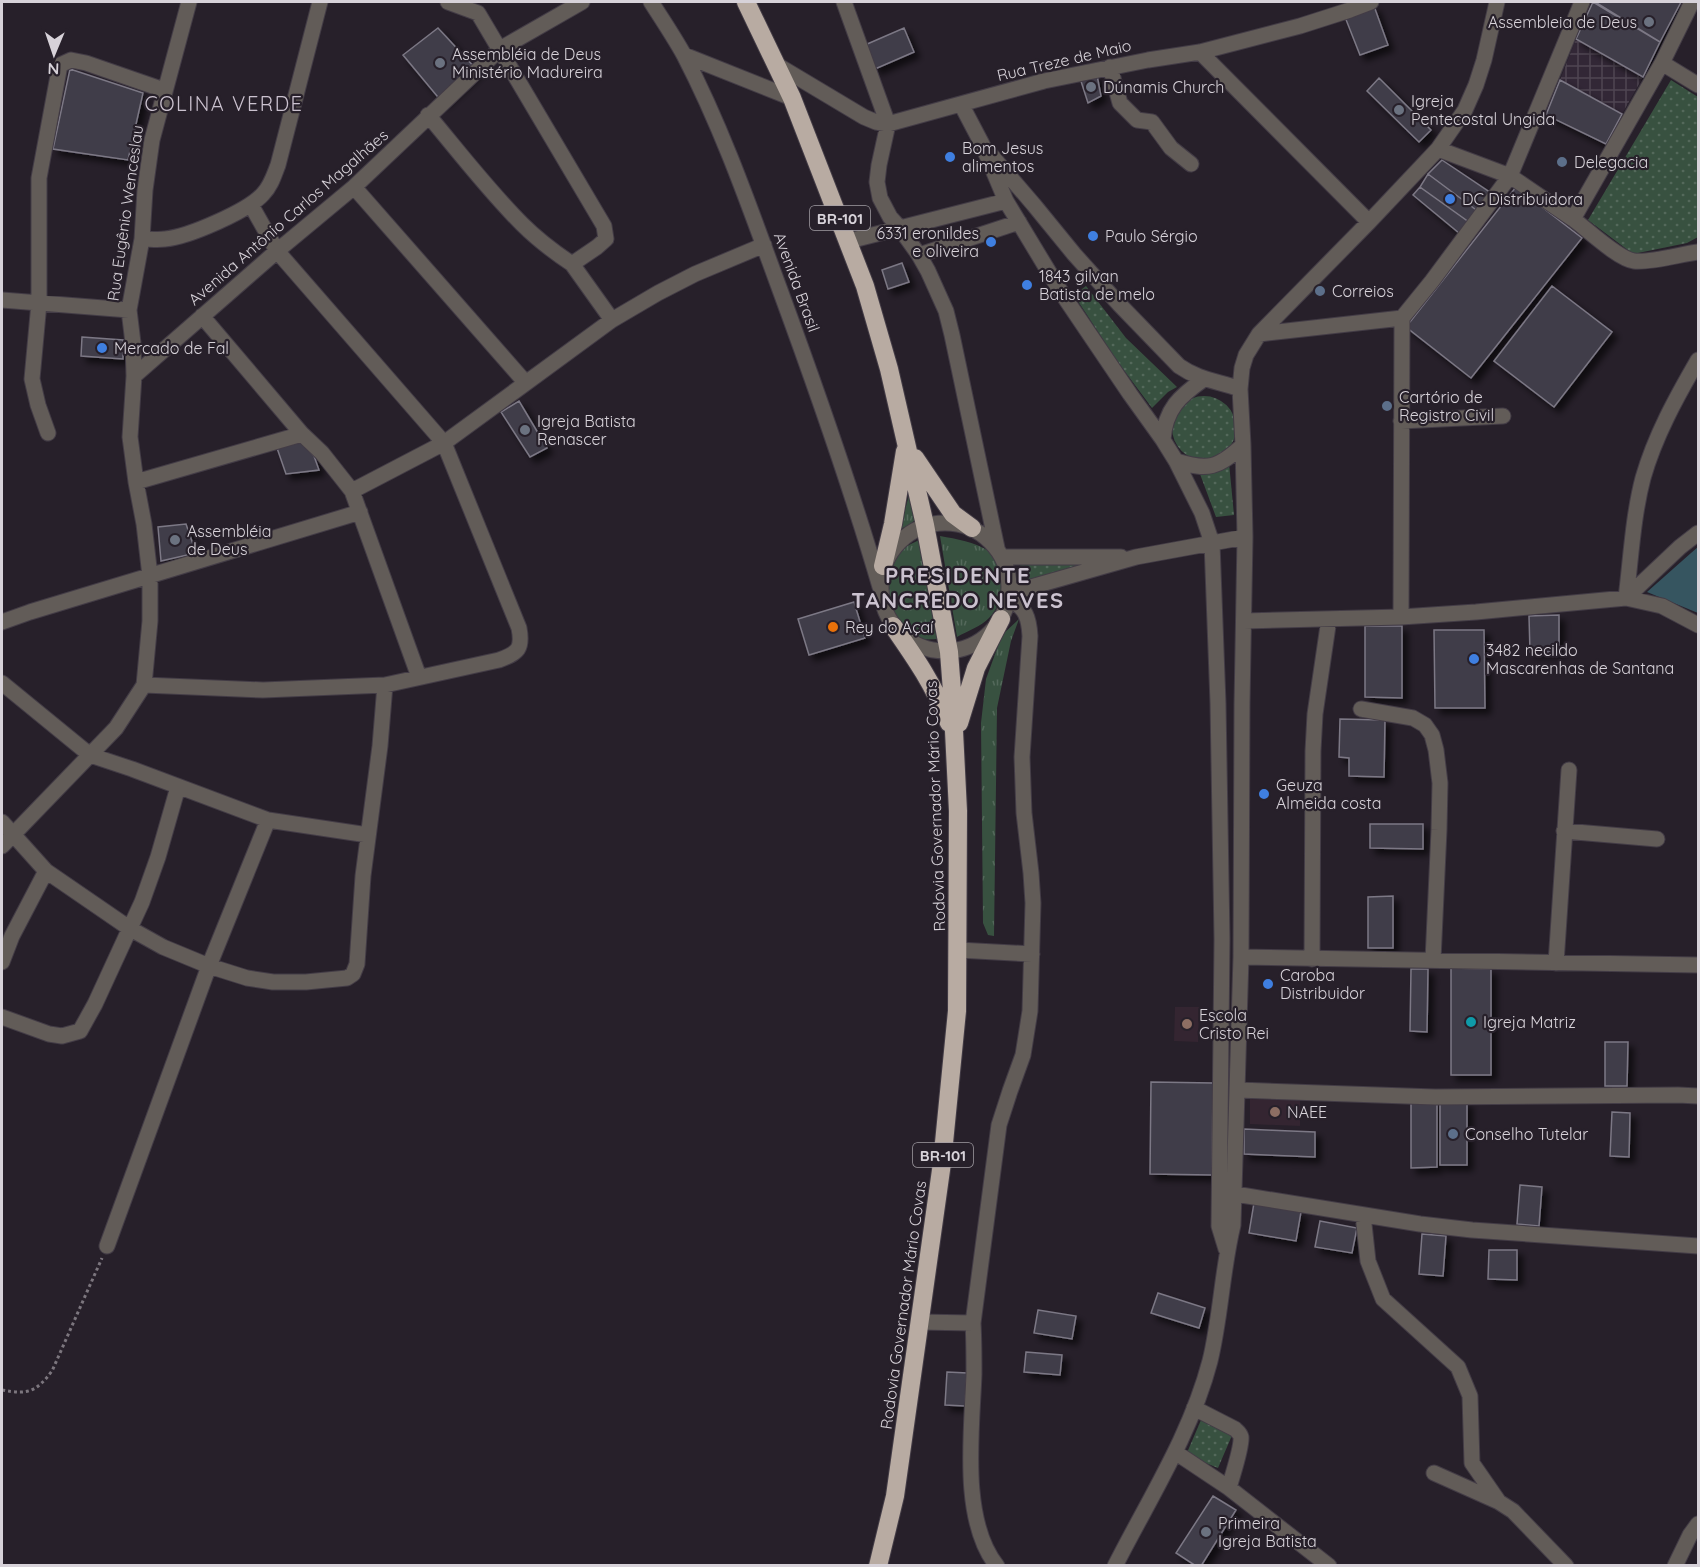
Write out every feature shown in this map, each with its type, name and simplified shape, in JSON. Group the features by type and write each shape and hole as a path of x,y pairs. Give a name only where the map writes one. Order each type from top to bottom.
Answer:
{"highway":[{"name":"Rodovia Governador Mário Covas","path":"746,2 792,98 849,241 868,297 889,369 925,525 938,586 948,652 958,811 957,1011 942,1163 895,1496 878,1566"},
{"path":"906,444 953,514 972,528"},
{"path":"883,566 893,524 906,444"},
{"path":"955,739 976,668 1001,619"},
{"path":"893,626 926,673 955,739"}],"street":[{"name":"Rua Eugênio Wenceslau","path":"2,846 116,728 144,686 150,621 150,576 130,437 134,376 129,310 142,239 145,190 152,140 189,2"},
{"path":"142,239 166,239 185,235 251,205 270,185 278,165 320,2"},
{"path":"448,2 475,7 604,226 606,239 597,248 572,264"},
{"name":"Avenida Antônio Carlos Magalhães","path":"134,376 354,187 500,49 582,2"},
{"name":"Avenida Brasil","path":"651,2 684,54 729,156 764,244 855,503 880,587 883,608 893,626"},
{"path":"844,2 888,124 877,182 880,198 890,217 919,255 937,288 946,311 1000,553 1008,575 1009,597 1001,619 987,636 969,647 948,652 928,650 908,641 893,626"},
{"name":"Rua Treze de Maio","path":"888,124 1044,81 1200,52 1300,27 1371,2"},
{"path":"1115,1566 1175,1452 1194,1408 1209,1363 1218,1321 1226,1252 1233,1225 1241,957 1245,537 1240,389 1242,368 1246,355 1259,334 1370,222 1438,149 1465,110 1476,85 1497,2"},
{"path":"1401,617 1402,318 1510,176 1582,2"},
{"path":"1573,219 1662,63 1692,2"},
{"path":"1200,52 1370,222"},
{"path":"684,54 792,98"},
{"path":"48,433 32,379 39,303 39,178 60,64 71,60 86,63 164,90"},
{"path":"1662,63 1698,85"},
{"path":"777,65 864,117 888,124"},
{"path":"1110,68 1119,103 1137,120 1152,122 1171,148 1191,164"},
{"path":"961,104 982,144 1006,201 1061,292 1176,461 1202,513 1212,543 1218,703 1222,939 1219,1226 1226,1252"},
{"path":"428,115 521,224 572,264 612,320"},
{"path":"982,144 1074,254 1179,366 1204,379 1240,389"},
{"path":"1438,149 1510,176 1573,219 1620,255 1633,261 1698,252"},
{"path":"354,187 525,382"},
{"path":"849,241 1006,201"},
{"path":"144,686 263,690 385,685 499,660 513,655 520,647 519,628 444,443 278,251 251,205"},
{"path":"919,255 1019,222"},
{"path":"352,491 444,443 612,320 686,279 764,244"},
{"path":"2,300 129,310"},
{"path":"202,316 352,491 418,677"},
{"path":"1259,334 1402,318"},
{"path":"1626,598 1643,479 1656,441 1698,360"},
{"path":"1163,440 1164,427 1174,404 1185,392 1204,379"},
{"path":"1401,420 1503,416"},
{"path":"136,482 302,434"},
{"path":"1176,461 1194,467 1217,465 1243,445"},
{"path":"2,622 360,512"},
{"path":"880,587 883,566 893,548 907,534 925,525 951,523 972,528 986,537 1000,553 1136,557"},
{"path":"1626,598 1698,533"},
{"path":"1009,597 1136,557 1245,537"},
{"path":"997,1566 980,1536 974,1512 973,1323 999,1125 1028,1036 1032,954 1032,883 1024,813 1022,757 1029,669 1029,622 1024,609 1009,597"},
{"path":"1244,621 1401,617 1626,598 1662,606 1698,625"},
{"path":"1312,959 1316,705 1329,619"},
{"path":"2,683 90,755 268,820 368,836"},
{"path":"2,822 46,871 129,928 163,947 247,978 273,982 347,978 353,974 357,964 362,887 380,746 385,685"},
{"path":"1218,703 1242,704"},
{"path":"1361,709 1413,718 1425,725 1432,735 1440,783 1433,960"},
{"path":"1556,963 1569,770"},
{"path":"2,1017 49,1034 62,1036 80,1031 95,1004 142,902 178,787"},
{"path":"107,1246 210,966 268,820"},
{"path":"1564,831 1657,839"},
{"path":"2,962 12,936 46,871"},
{"path":"958,950 1032,954"},
{"path":"1241,957 1698,965"},
{"path":"1221,1030 1239,1037"},
{"path":"1238,1090 1435,1097 1698,1096"},
{"path":"1235,1194 1420,1224 1472,1230 1698,1246"},
{"path":"1363,1215 1368,1261 1383,1299 1458,1367 1470,1396 1472,1463 1499,1502"},
{"path":"919,1322 973,1323"},
{"path":"1194,1408 1239,1433 1240,1447 1229,1488"},
{"path":"1175,1452 1229,1488 1329,1566"},
{"path":"1434,1473 1499,1502 1513,1511 1566,1566"},
{"path":"1675,1566 1690,1534 1698,1524"}],"path":[{"path":"2,1390 26,1392 41,1385 52,1371 107,1246"}],"shaded area":[{"path":"1576,39 1643,77 1622,114 1560,80"},
{"name":"Escola Cristo Rei","path":"1175,1007 1199,1007 1198,1042 1174,1041"},
{"name":"NAEE","path":"1250,1099 1300,1100 1300,1126 1250,1124"}],"green space":[{"path":"1671,80 1698,97 1698,237 1687,243 1633,254 1588,220"},
{"path":"1086,286 1126,338 1177,387 1168,392 1152,408 1117,361 1074,295"},
{"path":"1204,396 1222,401 1227,405 1231,410 1236,428 1231,446 1227,451 1222,455 1204,460 1186,455 1181,451 1177,446 1172,428 1177,410 1181,405 1186,401"},
{"path":"1229,463 1234,515 1216,517 1200,474 1214,472"},
{"path":"909,495 915,520 900,529"},
{"path":"940,536 971,543 989,551 1001,565 1003,574 999,603 989,618 957,637"},
{"path":"919,540 938,639 924,639 904,628 896,619 886,597 886,573 890,562 899,551"},
{"path":"1100,563 1027,580 1022,578 1020,564"},
{"path":"1019,619 1011,641 997,708 994,936 988,935 983,923 981,723 986,679 1002,635"},
{"path":"1201,1420 1233,1433 1218,1468 1186,1455"}],"water":[{"path":"1698,547 1698,613 1647,592 1691,553"}],"building":[{"path":"1593,2 1660,42 1643,77 1576,39"},
{"name":"Assembleia de Deus","path":"1595,2 1681,2 1660,42"},
{"path":"1374,6 1388,45 1360,55 1345,17"},
{"name":"Assembléia de Deus Ministério Madureira","path":"438,28 477,70 442,102 403,55"},
{"path":"904,28 914,52 875,69 865,45"},
{"path":"70,69 143,93 128,160 53,149"},
{"name":"Dúnamis Church","path":"1097,75 1101,96 1088,103 1080,78"},
{"name":"Igreja Pentecostal Ungida","path":"1379,78 1431,130 1419,142 1367,91"},
{"path":"1560,80 1622,114 1606,144 1546,115"},
{"path":"1442,160 1494,195 1479,212 1428,174"},
{"name":"DC Distribuidora","path":"1428,174 1479,212 1469,222 1420,187"},
{"path":"1420,187 1469,222 1459,233 1413,195"},
{"path":"1516,187 1582,238 1471,378 1406,327"},
{"path":"902,263 909,282 888,289 882,270"},
{"path":"1552,286 1612,332 1554,407 1494,361"},
{"name":"Mercado de Fal","path":"82,337 123,340 123,359 81,356"},
{"name":"Igreja Batista Renascer","path":"519,401 547,448 530,457 501,412"},
{"path":"301,441 314,456 319,470 286,474 277,448"},
{"name":"Assembléia de Deus","path":"186,524 196,553 161,561 158,527"},
{"path":"854,602 865,638 809,655 798,619"},
{"path":"1559,615 1559,652 1530,652 1529,616"},
{"path":"1365,626 1402,626 1402,698 1365,697"},
{"path":"1434,630 1484,630 1485,708 1435,708"},
{"path":"1340,719 1385,720 1384,777 1349,776 1349,758 1339,757"},
{"path":"1370,824 1423,824 1423,849 1370,848"},
{"path":"1393,896 1393,948 1368,948 1368,897"},
{"name":"Igreja Matriz","path":"1451,968 1491,969 1491,1075 1451,1075"},
{"path":"1411,969 1428,969 1427,1032 1410,1031"},
{"path":"1605,1042 1628,1042 1627,1086 1605,1086"},
{"path":"1151,1082 1213,1083 1212,1175 1150,1174"},
{"path":"1411,1102 1437,1102 1437,1167 1411,1168"},
{"name":"Conselho Tutelar","path":"1440,1102 1467,1102 1467,1165 1440,1165"},
{"path":"1612,1112 1630,1113 1629,1157 1610,1156"},
{"path":"1244,1129 1315,1132 1315,1157 1244,1154"},
{"path":"1520,1185 1542,1187 1539,1226 1517,1224"},
{"path":"1254,1203 1301,1212 1296,1241 1249,1233"},
{"path":"1320,1221 1357,1228 1352,1253 1315,1247"},
{"path":"1422,1234 1446,1236 1443,1276 1419,1274"},
{"path":"1489,1250 1517,1250 1517,1280 1488,1279"},
{"path":"1158,1293 1205,1308 1199,1328 1151,1313"},
{"path":"1038,1310 1076,1316 1072,1339 1034,1333"},
{"path":"1026,1352 1062,1355 1060,1375 1024,1372"},
{"path":"947,1372 967,1373 965,1406 945,1405"},
{"name":"Primeira Igreja Batista","path":"1213,1496 1236,1510 1201,1566 1196,1566 1176,1553"}],"place":[{"name":"Assembleia de Deus","path":"1649,22"},
{"name":"Assembléia de Deus Ministério Madureira","path":"440,63"},
{"name":"Dúnamis Church","path":"1091,87"},
{"name":"Igreja Pentecostal Ungida","path":"1399,110"},
{"name":"Bom Jesus alimentos","path":"950,157"},
{"name":"Delegacia","path":"1562,162"},
{"name":"DC Distribuidora","path":"1450,199"},
{"name":"Paulo Sérgio","path":"1093,236"},
{"name":"6331 eronildes e oliveira","path":"991,242"},
{"name":"1843 gilvan Batista de melo","path":"1027,285"},
{"name":"Correios","path":"1320,291"},
{"name":"Mercado de Fal","path":"102,348"},
{"name":"Cartório de Registro Civil","path":"1387,406"},
{"name":"Igreja Batista Renascer","path":"525,430"},
{"name":"Assembléia de Deus","path":"175,540"},
{"name":"Rey do Açaí","path":"833,627"},
{"name":"3482 necildo Mascarenhas de Santana","path":"1474,659"},
{"name":"Geuza Almeida costa","path":"1264,794"},
{"name":"Caroba Distribuidor","path":"1268,984"},
{"name":"Igreja Matriz","path":"1471,1022"},
{"name":"Escola Cristo Rei","path":"1187,1024"},
{"name":"NAEE","path":"1275,1112"},
{"name":"Conselho Tutelar","path":"1453,1134"},
{"name":"Primeira Igreja Batista","path":"1206,1532"}],"district":[{"name":"COLINA VERDE","path":"224,103"},
{"name":"PRESIDENTE TANCREDO NEVES","path":"958,588"}]}
